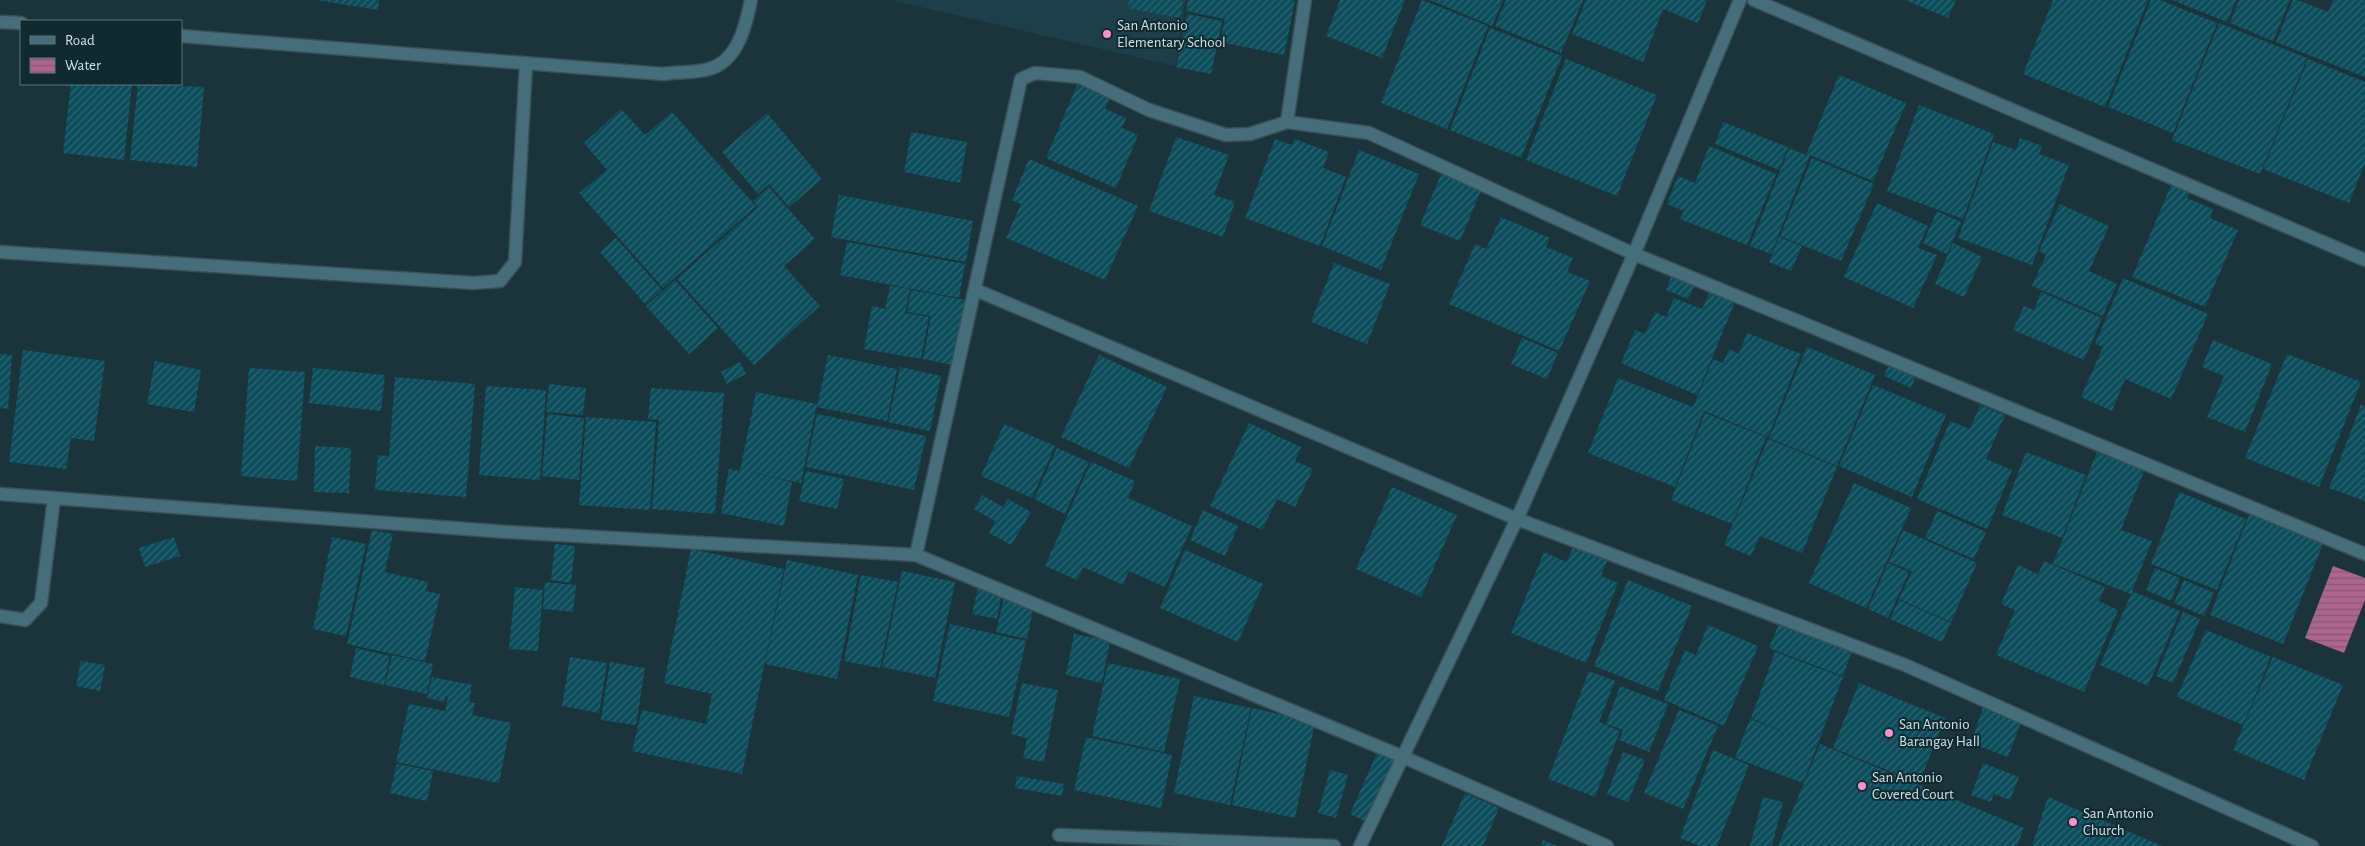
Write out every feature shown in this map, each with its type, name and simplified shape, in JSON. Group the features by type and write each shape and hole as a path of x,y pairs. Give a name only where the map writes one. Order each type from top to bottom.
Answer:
{"street":[{"path":"182,36 663,74 710,69 729,56 746,28 751,0"},
{"path":"1287,122 1305,0"},
{"path":"1360,846 1401,756 1517,518 1634,254 1740,0"},
{"path":"1754,0 2365,260"},
{"path":"0,22 20,23"},
{"path":"0,252 472,283 500,280 515,262 526,64"},
{"path":"916,555 976,290 1021,79 1035,73 1080,77 1148,110 1226,135 1250,134 1287,122 1369,134 1634,254 2365,554"},
{"path":"976,290 1517,518 1905,665 2312,846"},
{"path":"0,494 507,532 916,555 1401,756 1607,846"},
{"path":"0,616 26,620 41,603 54,498"},
{"path":"1058,834 1334,846"}],"shaded area":[{"name":"San Antonio Elementary School","path":"891,0 1186,0 1175,66"}],"water":[{"path":"2333,566 2365,578 2365,600 2344,653 2305,638"}],"building":[{"path":"317,0 379,0 378,10"},
{"path":"1129,0 1183,0 1180,18 1128,8"},
{"path":"1188,0 1295,0 1284,55 1220,42 1225,19 1186,11"},
{"path":"1340,0 1405,0 1382,58 1326,36"},
{"path":"1422,0 1488,26 1447,129 1381,103"},
{"path":"1430,0 1503,0 1492,26"},
{"path":"1506,0 1583,0 1561,53 1495,26"},
{"path":"1586,0 1707,0 1698,23 1663,9 1643,62 1572,34"},
{"path":"1905,0 1956,0 1948,18"},
{"path":"2053,0 2148,0 2105,107 2023,74"},
{"path":"2151,0 2160,0 2217,23 2173,133 2108,107"},
{"path":"2172,0 2236,0 2227,22"},
{"path":"2239,0 2290,0 2273,41 2230,23"},
{"path":"2293,0 2298,0 2328,12 2333,0 2365,0 2365,77 2276,42"},
{"path":"1187,14 1222,21 1211,74 1176,67"},
{"path":"2219,23 2307,58 2260,174 2172,140"},
{"path":"1490,28 1562,56 1521,158 1450,130"},
{"path":"1566,59 1657,95 1617,196 1526,160"},
{"path":"2308,59 2365,82 2365,163 2349,203 2263,169"},
{"path":"1839,75 1906,103 1873,181 1810,155 1771,254 1750,246 1789,148 1806,155"},
{"path":"1078,83 1110,97 1105,109 1126,118 1122,128 1138,135 1116,188 1046,158"},
{"path":"71,85 132,85 124,160 63,153"},
{"path":"138,85 204,87 197,167 130,160"},
{"path":"1919,105 1994,134 1963,219 1887,191"},
{"path":"621,109 645,135 672,112 756,206 663,288 579,193 607,170 584,143"},
{"path":"767,113 822,179 789,207 769,184 758,194 722,152"},
{"path":"1723,122 1788,147 1779,170 1715,144"},
{"path":"911,132 967,142 960,183 904,172"},
{"path":"1176,137 1229,155 1214,195 1235,202 1223,237 1149,211"},
{"path":"2020,138 2042,146 2039,154 2069,165 2032,265 1958,238 1993,142 2016,150"},
{"path":"1275,139 1292,145 1295,139 1329,152 1323,168 1346,177 1320,246 1245,218"},
{"path":"1709,146 1776,174 1747,245 1680,219 1684,211 1667,204 1678,176 1695,183"},
{"path":"1359,150 1419,174 1381,270 1322,246"},
{"path":"1812,158 1874,184 1841,261 1780,236"},
{"path":"1029,159 1138,206 1105,280 1006,238 1021,204 1012,200"},
{"path":"1442,172 1482,188 1460,241 1420,225"},
{"path":"2172,183 2190,191 2187,198 2213,209 2210,218 2238,230 2205,307 2132,277"},
{"path":"769,187 815,239 784,266 820,306 754,365 677,279 758,207 753,201"},
{"path":"839,195 973,221 966,262 831,237"},
{"path":"1877,203 1928,226 1918,248 1937,255 1913,308 1844,277"},
{"path":"2060,204 2109,226 2089,271 2117,284 2103,316 2032,286 2046,255 2039,251"},
{"path":"1937,211 1961,222 1947,254 1923,243"},
{"path":"1501,217 1550,238 1546,247 1573,258 1567,272 1590,281 1559,351 1449,304 1475,244 1486,249"},
{"path":"1779,237 1802,246 1791,271 1769,262"},
{"path":"616,238 662,290 645,304 600,252"},
{"path":"847,242 965,264 959,298 840,275"},
{"path":"1953,243 1982,257 1964,297 1935,284"},
{"path":"1334,263 1390,284 1367,344 1311,322"},
{"path":"1673,272 1696,282 1688,299 1666,290"},
{"path":"2123,278 2208,314 2171,399 2125,379 2112,411 2081,397 2103,347 2095,344"},
{"path":"675,280 718,328 689,354 646,306"},
{"path":"890,286 910,289 905,313 929,317 921,359 864,349 872,306 885,309"},
{"path":"911,290 965,300 953,365 923,359 931,316 907,312"},
{"path":"1710,291 1735,302 1697,395 1621,363 1635,330 1645,334 1655,312 1666,317 1674,298 1702,309"},
{"path":"2041,292 2102,318 2084,360 2013,330 2024,306 2034,310"},
{"path":"1747,333 1801,354 1768,437 1704,411 1675,487 1588,453 1618,378 1693,407 1713,359 1723,363 1729,349 1739,354"},
{"path":"1522,338 1558,353 1547,379 1511,364"},
{"path":"2213,340 2272,364 2245,432 2207,417 2224,376 2202,367"},
{"path":"1807,347 1875,375 1837,466 1769,438"},
{"path":"23,350 105,361 94,441 71,438 66,469 9,462"},
{"path":"0,354 12,355 8,409 0,408"},
{"path":"2287,354 2361,382 2319,487 2245,458"},
{"path":"828,355 897,369 887,421 817,407"},
{"path":"1099,355 1167,387 1129,468 1061,437"},
{"path":"155,361 201,370 194,412 147,404"},
{"path":"740,362 746,374 727,384 721,372"},
{"path":"1890,362 1917,373 1911,388 1884,376"},
{"path":"900,367 941,376 930,431 888,422"},
{"path":"249,368 305,372 297,481 241,476"},
{"path":"313,368 385,375 381,411 309,403"},
{"path":"395,377 475,384 466,497 375,490 378,455 389,456"},
{"path":"549,384 586,388 583,415 546,412"},
{"path":"1873,385 1946,415 1912,497 1839,466"},
{"path":"486,386 546,390 540,480 479,475"},
{"path":"651,388 724,393 715,514 652,509 659,420 648,419"},
{"path":"756,392 817,404 801,483 745,471 792,482 784,526 721,513 729,469 740,471"},
{"path":"1980,405 2005,415 1986,459 2012,470 1987,529 1917,499 1950,421 1970,429"},
{"path":"2361,405 2365,406 2365,501 2329,488"},
{"path":"1705,413 1766,437 1732,524 1671,500"},
{"path":"547,414 584,418 579,480 542,476"},
{"path":"817,414 926,436 914,490 806,467"},
{"path":"586,417 656,422 650,510 579,505"},
{"path":"1249,423 1301,447 1295,461 1313,469 1295,507 1277,499 1262,530 1210,506"},
{"path":"1004,424 1055,446 1032,498 981,476"},
{"path":"1768,439 1837,467 1802,553 1760,536 1751,556 1724,545"},
{"path":"315,446 351,448 349,493 314,492"},
{"path":"1057,448 1089,462 1065,514 1034,499"},
{"path":"2026,452 2086,475 2062,538 2002,515"},
{"path":"2097,452 2144,471 2121,530 2152,541 2132,591 2180,611 2148,686 2100,665 2131,594 2053,564"},
{"path":"1091,462 1135,481 1128,498 1192,526 1165,587 1129,571 1123,585 1083,567 1077,580 1045,566"},
{"path":"806,471 844,479 837,509 799,501"},
{"path":"1854,483 1911,508 1866,608 1809,583"},
{"path":"1392,487 1457,515 1421,597 1356,569"},
{"path":"2179,492 2246,519 2217,590 2151,564"},
{"path":"982,495 1003,507 1008,499 1031,512 1011,545 989,533 999,514 995,521 974,509"},
{"path":"1203,510 1238,526 1225,556 1190,540"},
{"path":"1937,511 1986,532 1974,559 1925,538"},
{"path":"2250,512 2324,541 2283,644 2210,615"},
{"path":"372,530 393,534 385,572 428,582 426,591 440,594 425,661 347,644"},
{"path":"1903,530 1977,563 1951,622 1899,599 1912,571 1889,562"},
{"path":"174,537 180,556 145,567 139,548"},
{"path":"332,537 366,544 346,636 313,629"},
{"path":"555,544 575,546 571,583 551,580"},
{"path":"1573,547 1607,561 1601,576 1618,583 1586,663 1511,633 1544,552 1567,562"},
{"path":"691,549 784,569 742,774 632,751 642,710 706,724 712,694 664,683"},
{"path":"1185,550 1263,584 1238,642 1160,608"},
{"path":"787,560 858,575 837,679 765,664"},
{"path":"2044,561 2105,587 2099,601 2118,610 2084,692 1996,655 2015,610 2001,604 2018,565 2038,574"},
{"path":"1888,563 1909,572 1888,618 1868,609"},
{"path":"2155,568 2180,578 2171,601 2146,590"},
{"path":"902,571 955,582 935,678 882,667"},
{"path":"861,575 898,582 880,668 844,661"},
{"path":"1628,580 1692,606 1658,691 1594,666"},
{"path":"2184,580 2214,593 2204,616 2174,603"},
{"path":"545,582 576,585 573,612 543,609"},
{"path":"515,587 543,590 538,651 509,649"},
{"path":"978,588 1002,593 997,619 972,614"},
{"path":"1004,598 1034,605 1027,639 996,632"},
{"path":"1899,600 1951,623 1942,642 1890,619"},
{"path":"2183,612 2200,619 2173,683 2156,676"},
{"path":"1780,621 1853,648 1843,676 1769,648"},
{"path":"950,624 1026,641 1009,717 933,701"},
{"path":"1708,625 1758,646 1724,726 1664,700 1685,650 1696,655"},
{"path":"2206,630 2271,657 2243,725 2177,697"},
{"path":"1074,634 1110,641 1102,683 1066,675"},
{"path":"356,648 390,656 384,685 350,677"},
{"path":"1775,652 1843,677 1803,783 1735,758 1750,719 1796,737 1751,718"},
{"path":"392,655 433,664 427,694 385,685"},
{"path":"570,657 607,663 599,713 562,706"},
{"path":"2273,657 2343,685 2304,780 2233,750"},
{"path":"81,661 105,665 100,691 76,686"},
{"path":"610,662 645,668 636,725 601,720"},
{"path":"1108,663 1180,679 1164,752 1092,736"},
{"path":"1589,671 1615,681 1599,722 1620,731 1595,797 1548,779"},
{"path":"432,677 472,685 469,702 475,703 472,715 511,723 499,783 396,762 409,704 445,711 448,697 446,696 444,702 427,698"},
{"path":"1022,683 1058,690 1044,762 1023,758 1027,738 1011,734"},
{"name":"San Antonio Barangay Hall","path":"1859,683 1945,718 1919,783 1833,748"},
{"path":"1620,686 1668,704 1649,752 1619,740 1623,730 1606,724"},
{"path":"1194,696 1251,708 1230,805 1174,793"},
{"path":"1984,705 2022,719 2008,757 1971,743"},
{"path":"1252,708 1315,722 1295,818 1232,805"},
{"path":"1679,710 1718,726 1683,809 1644,793"},
{"path":"1086,737 1172,755 1161,808 1074,790"},
{"name":"San Antonio Covered Court","path":"1820,744 2024,828 2017,846 1778,846"},
{"path":"1713,750 1749,765 1717,846 1700,846 1680,838"},
{"path":"1623,752 1645,760 1628,802 1607,794"},
{"path":"1377,753 1397,761 1369,823 1350,814"},
{"path":"1983,763 2019,777 2010,800 1994,794 1991,802 1971,795"},
{"path":"397,764 433,771 427,801 390,793"},
{"path":"1330,770 1348,775 1336,818 1318,813"},
{"path":"1017,776 1064,784 1062,796 1015,788"},
{"path":"1465,793 1499,808 1483,846 1442,846"},
{"path":"1763,797 1783,802 1772,846 1750,846"},
{"name":"San Antonio Church","path":"2048,797 2162,846 2032,846"},
{"path":"1543,840 1557,846 1541,846"}],"place":[{"name":"San Antonio Elementary School","path":"1107,34"},
{"name":"San Antonio Barangay Hall","path":"1889,733"},
{"name":"San Antonio Covered Court","path":"1862,786"},
{"name":"San Antonio Church","path":"2073,822"}]}
